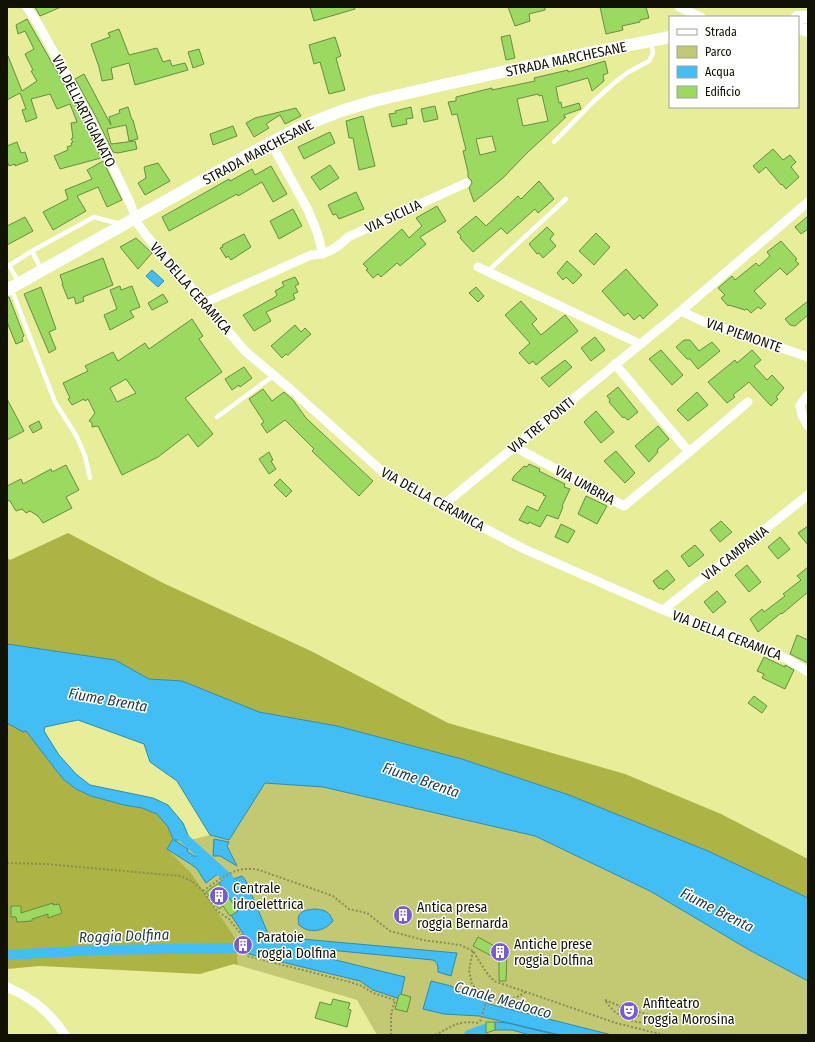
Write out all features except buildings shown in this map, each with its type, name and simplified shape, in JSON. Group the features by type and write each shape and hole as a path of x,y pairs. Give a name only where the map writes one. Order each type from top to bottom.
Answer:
{"main road":[{"name":"STRADA MARCHESANE","path":"12,287 271,142 298,128 341,111 374,101 574,56 669,37"}],"street":[{"name":"VIA DELL'ARTIGIANATO","path":"27,7 90,118 136,218"},
{"path":"679,7 700,13"},
{"path":"271,142 308,210 317,232 323,254"},
{"name":"VIA SICILIA","path":"204,302 311,255 323,254 338,247 348,237 466,183"},
{"name":"VIA TRE PONTI","path":"442,506 681,311 808,202"},
{"name":"VIA DELLA CERAMICA","path":"136,218 150,240 245,351 290,389 384,474 522,548 663,610 757,645 789,660 808,672"},
{"path":"478,267 640,344"},
{"name":"VIA PIEMONTE","path":"681,311 702,321 808,357"},
{"path":"615,364 689,452"},
{"path":"808,395 800,404 802,415 808,426"},
{"name":"VIA UMBRIA","path":"514,447 624,506 748,402"},
{"name":"VIA CAMPANIA","path":"663,610 808,495"},
{"path":"7,987 36,1003 57,1023 65,1035"}],"lane":[{"path":"554,142 614,83 627,72 649,61 653,53 651,41"},
{"path":"488,271 566,199"},
{"path":"90,478 85,456 77,437 55,402 12,287 8,266 94,217 124,225"},
{"path":"32,251 42,271"},
{"path":"217,417 273,376"}],"path":[{"path":"7,863 46,864 180,876 192,881 203,891 217,911 229,919 245,939 247,956 350,982 362,986 374,993 395,1000 391,1015 392,1035"},
{"path":"203,891 239,869 248,868 259,870 333,896 349,910 367,913 390,931 423,940 460,945 473,951 486,972 494,981 626,1026 664,1035"},
{"path":"473,951 469,970 472,985 487,997 502,1000 515,998 526,992"},
{"path":"435,1035 457,1023 467,1021 477,1022 481,1020 487,997"},
{"path":"605,1000 620,1006 619,1010 638,1016 639,1012 659,1018 654,1021 647,1022 628,1020 616,1014 605,1000"},
{"path":"626,1026 628,1020"}],"green space":[{"path":"265,783 323,787 535,836 650,891 751,951 808,981 808,1035 377,1035 357,1000 234,964 167,849 173,839 190,840 210,835 229,840"}],"shaded area":[{"path":"68,533 163,583 311,651 448,723 625,774 721,814 808,859 808,898 708,851 569,795 462,759 337,726 259,712 182,681 149,679 115,660 7,644 7,558 10,560"},
{"path":"7,723 26,731 63,779 76,789 91,796 124,805 142,808 157,814 168,827 173,839 167,849 191,873 235,938 238,965 234,964 200,974 40,966 7,969"}],"water":[{"path":"152,270 164,281 158,287 146,276"},
{"name":"Fiume Brenta","path":"7,644 115,660 149,679 182,681 259,712 337,726 462,759 569,795 708,851 808,898 808,981 751,951 650,891 535,836 323,787 265,783 229,840 210,835 177,781 150,762 144,744 78,720 45,727 44,731 59,755 76,774 90,785 153,798 168,805 183,823 190,840 174,840 188,849 187,851 194,856 209,857 209,861 219,873 206,883 197,869 167,849 173,839 168,827 157,814 142,808 124,805 91,796 76,789 63,779 26,731 23,732 7,723"},
{"path":"214,839 229,842 227,846 237,866 220,856 213,856"},
{"path":"242,876 246,881 269,936 457,953 451,976 438,972 436,962 433,960 329,950 307,953 405,977 400,999 373,990 360,981 249,954 247,951 246,938 231,915 238,911 219,883 224,879 231,880"},
{"path":"315,909 326,912 330,915 333,921 325,928 312,931 299,925 298,921 301,912"},
{"name":"Canale Medoaco","path":"431,981 451,986 489,1004 612,1035 560,1035 479,1016 444,1014 423,1009"},
{"path":"495,1022 508,1023 556,1035 530,1035 512,1030 495,1030"}],"waterway":[{"name":"Canale Medoaco","path":"176,831 228,878 234,892"},
{"name":"Roggia Dolfina","path":"7,955 97,950 242,948"},
{"path":"469,1035 485,1029"}],"place":[{"name":"Centrale idroelettrica","path":"219,896"},
{"name":"Antica presa roggia Bernarda","path":"403,915"},
{"name":"Paratoie roggia Dolfina","path":"243,945"},
{"name":"Antiche prese roggia Dolfina","path":"500,952"},
{"name":"Anfiteatro roggia Morosina","path":"629,1011"}]}
